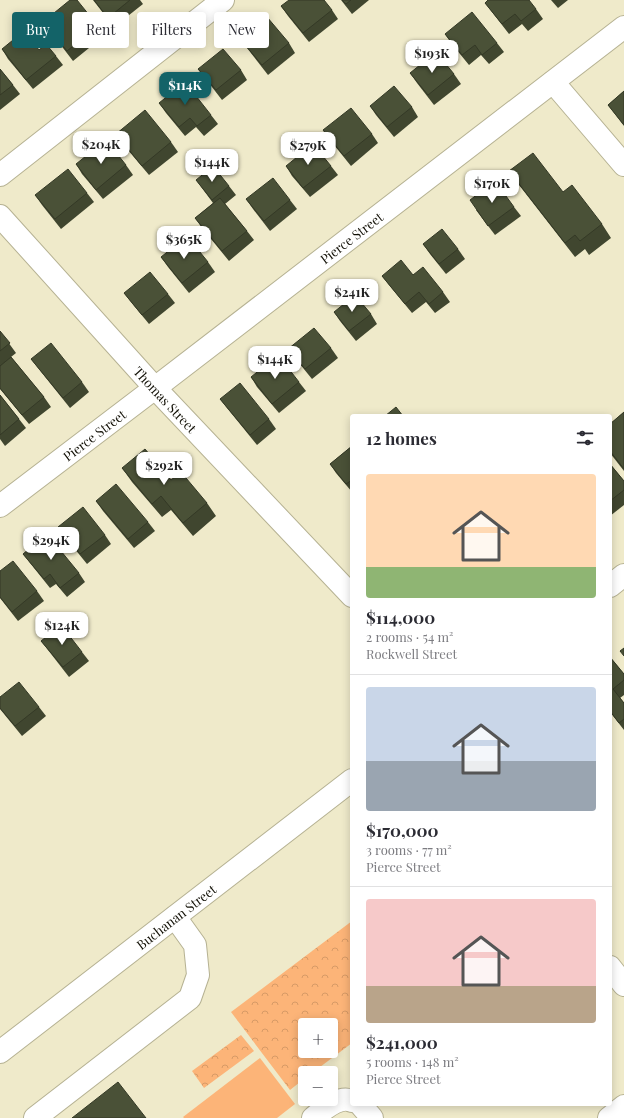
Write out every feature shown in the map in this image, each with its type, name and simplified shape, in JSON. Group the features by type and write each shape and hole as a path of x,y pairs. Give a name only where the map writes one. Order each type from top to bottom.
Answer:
{"street":[{"path":"0,175 223,0"},
{"name":"Pierce Street","path":"0,506 624,27"},
{"path":"553,82 624,165"},
{"name":"Thomas Street","path":"0,216 155,388 350,594"},
{"path":"612,584 624,575"},
{"name":"Buchanan Street","path":"0,1052 350,782"},
{"path":"35,1118 190,998 198,975 195,945 175,917"},
{"path":"612,970 624,985"},
{"path":"313,1118 332,1103 350,1100"},
{"path":"362,1106 372,1118"},
{"path":"609,1118 624,1106"}],"green space":[{"path":"350,923 350,1044 338,1054 338,1018 298,1018 298,1058 332,1058 321,1066 298,1066 298,1084 290,1090 231,1012"},
{"path":"241,1035 254,1051 204,1088 192,1071"},
{"path":"260,1058 295,1104 277,1118 183,1117"}],"building":[{"path":"70,0 77,0 87,12 72,12 72,47 67,51 64,47 64,12 55,12"},
{"path":"94,0 130,0 115,12 103,12"},
{"path":"289,0 324,0 332,10 303,33 281,6"},
{"path":"342,0 351,0 346,4"},
{"path":"488,0 529,0 536,9 521,21 515,14 502,24 485,3"},
{"path":"472,12 497,43 482,55 475,45 462,55 445,34"},
{"path":"269,19 289,43 262,65 248,48 269,48"},
{"path":"12,41 12,48 37,48 39,50 41,48 49,48 56,56 26,80 2,49"},
{"path":"223,49 241,70 216,90 198,69"},
{"path":"436,52 454,74 428,95 410,73"},
{"path":"0,69 13,85 0,95"},
{"path":"185,82 211,115 197,126 190,118 179,127 159,103"},
{"path":"394,86 412,107 387,127 370,106"},
{"path":"624,91 624,125 608,105"},
{"path":"351,108 372,134 344,156 323,130"},
{"path":"145,110 171,142 142,166 116,134"},
{"path":"106,140 126,165 96,190 76,164"},
{"path":"313,144 331,166 303,188 286,166"},
{"path":"533,153 563,192 572,185 602,224 580,241 575,235 565,243 509,171"},
{"path":"213,166 229,186 212,200 196,180"},
{"path":"68,169 87,193 55,219 35,195"},
{"path":"273,178 290,200 264,221 246,199"},
{"path":"495,181 514,207 488,226 470,200"},
{"path":"220,198 247,231 222,251 195,218"},
{"path":"442,229 458,249 439,264 423,244"},
{"path":"187,236 208,262 182,283 161,257"},
{"path":"401,260 413,275 423,267 443,292 429,304 419,292 405,304 382,276"},
{"path":"150,272 168,294 142,315 124,293"},
{"path":"355,295 371,314 349,331 334,312"},
{"path":"314,328 331,348 305,369 288,349"},
{"path":"0,331 10,343 0,351"},
{"path":"51,343 82,382 63,398 31,359"},
{"path":"278,355 299,382 272,404 251,377"},
{"path":"11,357 44,397 22,415 0,388 0,366"},
{"path":"240,383 269,419 250,435 220,399"},
{"path":"0,395 19,419 0,435"},
{"path":"396,407 401,414 387,414"},
{"path":"624,412 624,469 612,454 612,422"},
{"path":"350,448 350,481 346,484 330,464"},
{"path":"145,449 171,480 181,472 207,503 183,523 161,496 152,504 122,468"},
{"path":"612,466 624,481 624,490 612,499"},
{"path":"116,484 148,522 128,539 96,501"},
{"path":"83,507 105,535 80,554 58,527"},
{"path":"47,534 79,573 60,588 50,574 44,579 23,554"},
{"path":"13,561 37,591 12,612 0,597 0,571"},
{"path":"61,625 82,652 63,667 41,641"},
{"path":"624,648 624,656 620,651"},
{"path":"612,659 624,674 624,680 613,689 624,703 624,719 619,723 612,714"},
{"path":"19,682 39,707 15,726 0,708 0,697"},
{"path":"118,1082 146,1118 72,1118"}]}
